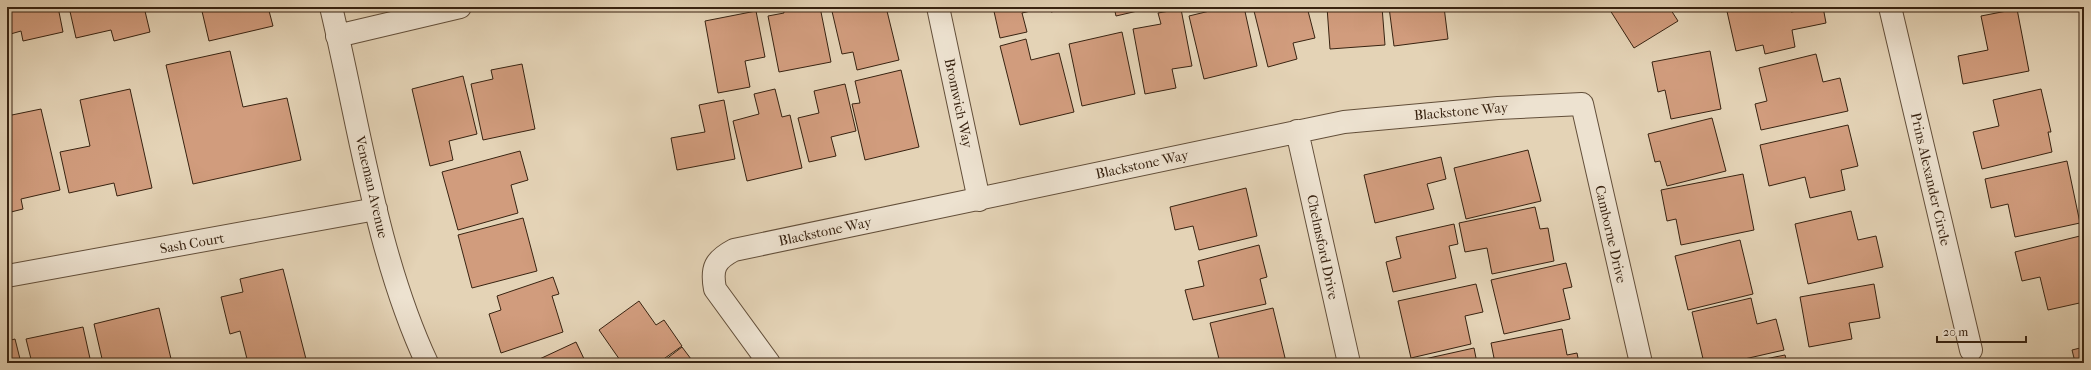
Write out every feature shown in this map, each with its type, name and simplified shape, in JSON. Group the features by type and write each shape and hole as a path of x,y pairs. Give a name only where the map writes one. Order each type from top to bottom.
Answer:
{"street":[{"name":"Veneman Avenue","path":"331,7 376,209 396,283 416,341 427,363"},
{"path":"338,36 460,7"},
{"name":"Bromwich Way","path":"938,7 979,200"},
{"name":"Prins Alexander Circle","path":"1890,7 1971,350"},
{"name":"Blackstone Way","path":"769,363 715,288 713,276 714,268 722,256 734,250 979,200 1344,122 1498,108 1582,104"},
{"name":"Camborne Drive","path":"1582,104 1641,363"},
{"name":"Chelmsford Drive","path":"1297,131 1349,363"},
{"name":"Sash Court","path":"7,276 376,209"}],"building":[{"path":"7,7 58,7 63,32 23,41 21,31 7,35"},
{"path":"69,7 144,7 150,32 114,41 111,30 76,38"},
{"path":"201,7 268,7 273,26 209,41"},
{"path":"783,7 820,7 831,62 779,72 768,16 784,13"},
{"path":"831,7 886,7 899,60 857,70 853,52 842,54"},
{"path":"993,7 1048,7 1022,13 1027,32 1000,38"},
{"path":"1050,7 1073,7 1051,12"},
{"path":"1114,7 1145,7 1146,9 1116,16"},
{"path":"1226,7 1244,7 1257,66 1204,79 1189,16"},
{"path":"1253,7 1307,7 1315,38 1293,43 1297,59 1268,67"},
{"path":"1327,7 1382,7 1385,45 1330,49"},
{"path":"1389,7 1444,7 1448,39 1394,46"},
{"path":"1608,7 1669,7 1678,21 1634,48"},
{"path":"1726,7 1790,7 1791,12 1823,7 1826,23 1792,30 1795,47 1765,54 1763,45 1736,51"},
{"path":"1181,9 1192,66 1172,69 1176,88 1145,94 1133,29 1161,24 1158,13"},
{"path":"2017,9 2029,71 1963,84 1958,56 1988,50 1981,16"},
{"path":"756,11 765,57 745,61 750,87 718,93 705,21"},
{"path":"1122,32 1135,94 1082,106 1069,44"},
{"path":"1026,39 1031,60 1059,53 1074,112 1020,125 1000,46"},
{"path":"230,51 243,107 287,98 301,160 193,184 166,65"},
{"path":"1710,51 1721,109 1671,119 1665,90 1658,92 1652,62"},
{"path":"1816,54 1823,82 1840,78 1848,111 1761,130 1755,104 1767,101 1759,68"},
{"path":"522,64 535,129 483,140 471,84 493,79 491,70"},
{"path":"901,70 919,147 865,160 852,104 860,103 855,81"},
{"path":"463,76 477,134 449,141 453,160 430,166 412,89"},
{"path":"845,84 856,131 831,137 836,156 809,162 798,118 819,113 814,91"},
{"path":"130,89 152,188 117,196 114,183 69,193 60,152 90,146 80,100"},
{"path":"775,89 782,117 790,115 802,168 747,181 733,121 759,114 754,94"},
{"path":"2041,89 2051,132 2048,132 2052,152 1982,169 1973,132 1999,126 1993,100"},
{"path":"724,100 735,159 677,170 671,138 705,132 699,105"},
{"path":"41,109 60,190 21,199 23,209 7,213 7,116"},
{"path":"1712,118 1726,171 1667,186 1660,161 1655,162 1648,134"},
{"path":"1848,125 1858,166 1841,170 1845,190 1810,198 1805,177 1769,186 1760,145"},
{"path":"1528,150 1541,201 1466,219 1454,168"},
{"path":"520,151 528,180 511,185 518,213 458,230 442,172"},
{"path":"1441,157 1446,179 1427,184 1434,209 1375,223 1364,175"},
{"path":"2067,161 2080,223 2015,237 2008,204 1991,208 1985,179"},
{"path":"1743,174 1754,230 1681,245 1676,219 1667,221 1661,190"},
{"path":"1246,188 1257,236 1199,250 1193,226 1175,230 1170,207"},
{"path":"1535,207 1540,229 1548,228 1554,261 1492,274 1487,248 1465,252 1459,223"},
{"path":"1851,211 1858,240 1876,236 1883,267 1808,284 1795,224"},
{"path":"523,218 537,271 472,288 458,235"},
{"path":"1454,224 1458,244 1449,246 1456,278 1393,292 1386,262 1401,258 1396,237"},
{"path":"2084,235 2084,302 2048,310 2040,277 2022,281 2015,252"},
{"path":"1740,240 1753,294 1688,310 1675,256"},
{"path":"1259,245 1267,277 1260,279 1266,304 1193,320 1185,290 1204,286 1198,261"},
{"path":"1566,263 1572,287 1563,289 1570,319 1504,334 1491,280"},
{"path":"283,269 307,363 230,363 247,359 240,331 230,334 221,297 243,292 240,279"},
{"path":"553,277 559,294 552,296 563,332 501,353 489,314 501,310 497,296"},
{"path":"1476,284 1483,312 1465,316 1471,344 1411,358 1398,301"},
{"path":"1874,284 1880,318 1849,323 1852,339 1809,347 1800,297"},
{"path":"1751,298 1757,324 1776,319 1784,350 1727,363 1704,363 1692,312"},
{"path":"639,301 656,325 664,320 682,346 658,363 622,363 599,330"},
{"path":"159,308 172,363 103,363 94,324"},
{"path":"1273,308 1286,362 1220,363 1210,323"},
{"path":"83,327 91,363 32,363 26,339"},
{"path":"1562,329 1567,355 1577,353 1579,363 1495,363 1491,343"},
{"path":"15,339 21,363 7,363 7,341"},
{"path":"576,342 586,363 531,363"},
{"path":"682,347 694,363 661,363"},
{"path":"2084,347 2084,363 2071,363 2075,362 2072,350"},
{"path":"1474,348 1477,363 1411,362"},
{"path":"1785,355 1787,363 1745,363"}]}
